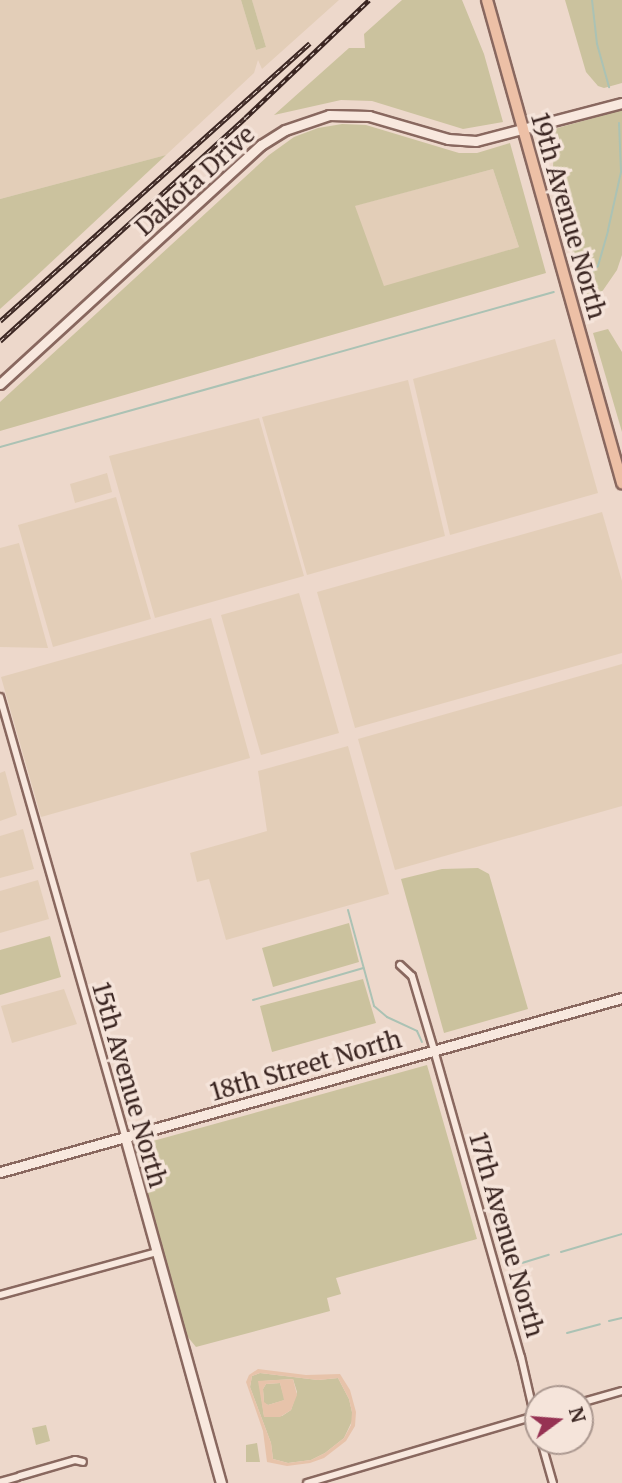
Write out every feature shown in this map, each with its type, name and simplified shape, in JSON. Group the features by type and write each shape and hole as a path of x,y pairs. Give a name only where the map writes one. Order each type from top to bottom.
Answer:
{"main road":[{"name":"19th Avenue North","path":"487,0 622,483"}],"street":[{"name":"Dakota Drive","path":"0,384 261,145 285,130 329,115 348,115 392,121 448,139 476,141 622,103"},
{"name":"15th Avenue North","path":"0,697 221,1483"},
{"name":"17th Avenue North","path":"400,965 412,976 528,1385"},
{"name":"18th Street North","path":"0,1172 622,998"},
{"path":"0,1295 157,1252"},
{"path":"594,1399 622,1391"},
{"path":"307,1483 524,1420"},
{"path":"545,1455 553,1483"},
{"path":"0,1482 75,1460 83,1462"}],"shaded area":[{"path":"0,0 241,0 256,50 266,47 252,0 339,0 262,69 258,60 254,73 166,155 0,199"},
{"path":"241,0 252,0 266,47 256,50"},
{"path":"402,0 462,0 484,54 503,122 463,129 372,101 341,100 274,115 349,48 365,48 364,34"},
{"path":"565,0 622,0 622,83 604,88 598,86 586,72"},
{"path":"622,110 622,255 617,270 597,299 587,305 574,265 567,222 553,169 554,129"},
{"path":"342,124 366,125 459,153 477,153 510,143 546,273 0,431 0,402 269,155 294,137 318,128","holes":["493,169 519,247 384,286 355,206"]},
{"path":"166,155 30,282 0,309 0,199"},
{"path":"493,169 519,247 384,287 354,206"},
{"path":"608,329 622,352 622,432 593,333"},
{"path":"555,339 598,493 450,535 413,379"},
{"path":"408,380 445,536 307,575 262,417"},
{"path":"259,418 304,576 155,618 109,456"},
{"path":"107,473 112,492 75,503 70,484"},
{"path":"116,497 151,619 53,647 18,525"},
{"path":"602,512 622,581 622,653 355,728 317,592"},
{"path":"19,543 48,648 0,647 0,548"},
{"path":"299,593 339,733 261,755 221,615"},
{"path":"211,618 250,758 41,817 1,677"},
{"path":"622,664 622,806 395,870 358,739"},
{"path":"348,746 389,894 226,940 209,879 197,882 190,853 267,831 258,771"},
{"path":"5,771 17,815 0,821 0,773"},
{"path":"23,829 34,869 0,878 0,836"},
{"path":"478,868 489,874 528,1009 444,1033 401,879 442,869"},
{"path":"38,880 49,919 0,933 0,891"},
{"path":"349,923 359,962 273,987 262,948"},
{"path":"50,936 61,977 0,995 0,950"},
{"path":"363,979 376,1023 272,1052 260,1006"},
{"path":"64,989 77,1024 12,1043 1,1006"},
{"path":"427,1065 477,1239 336,1278 341,1294 327,1298 330,1311 196,1347 187,1336 135,1146"},
{"path":"260,1373 318,1380 338,1378 349,1399 353,1419 344,1438 311,1460 288,1463 273,1459 271,1443 250,1387 252,1376","holes":["293,1379 297,1392 291,1410 282,1416 264,1416 260,1388 263,1381"]},
{"path":"280,1383 285,1400 268,1405 264,1403 263,1389 266,1384"},
{"path":"46,1425 50,1441 36,1445 32,1428"},
{"path":"257,1443 260,1462 246,1462 246,1445"}],"sand":[{"path":"258,1369 306,1375 340,1374 350,1390 356,1412 355,1426 346,1441 324,1458 287,1466 267,1462 263,1431 246,1382 249,1375","holes":["260,1373 318,1380 338,1378 349,1399 351,1425 344,1438 311,1460 288,1463 273,1459 271,1443 250,1387 252,1376"]},
{"path":"293,1379 297,1395 291,1410 280,1417 264,1417 258,1381","holes":["280,1383 284,1400 268,1405 264,1402 263,1389 266,1384"]}],"waterway":[{"path":"592,0 597,44 609,87"},
{"path":"579,285 587,282 588,275 598,266 608,230 621,172 619,123"},
{"path":"0,447 554,292"},
{"path":"348,910 374,1006 387,1017 417,1031 422,1042"},
{"path":"253,1000 363,968"},
{"path":"561,1252 622,1234"},
{"path":"522,1263 549,1255"},
{"path":"609,1321 622,1318"},
{"path":"567,1333 600,1324"}],"railway":[{"path":"0,341 245,118 369,0"},
{"path":"0,321 310,43"}]}
